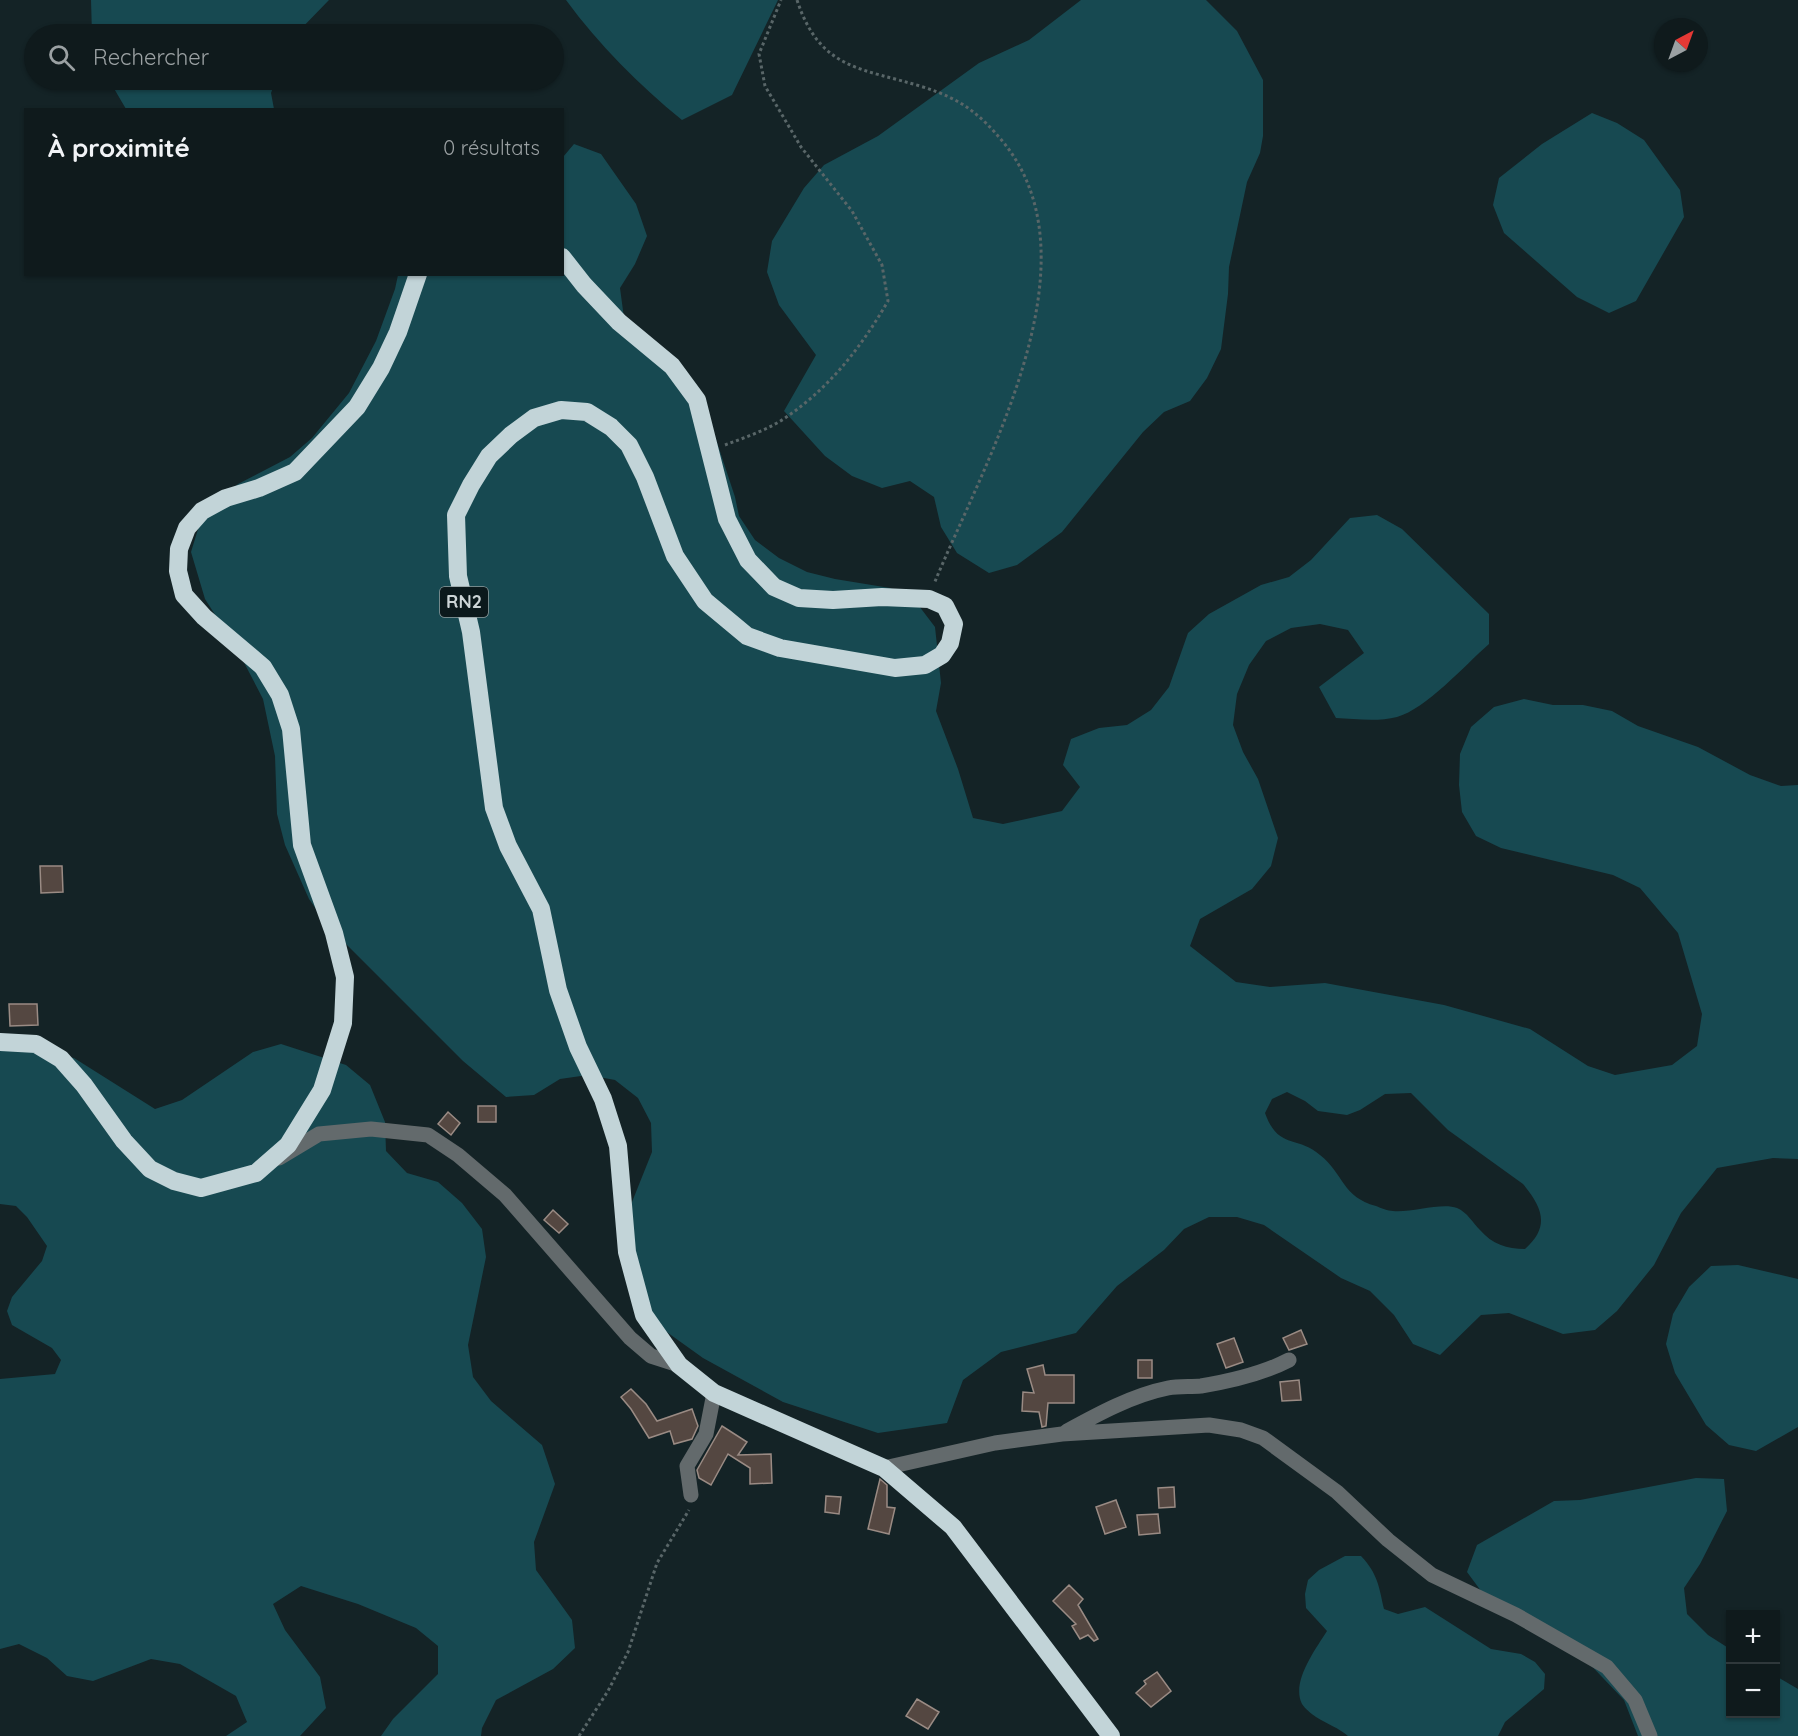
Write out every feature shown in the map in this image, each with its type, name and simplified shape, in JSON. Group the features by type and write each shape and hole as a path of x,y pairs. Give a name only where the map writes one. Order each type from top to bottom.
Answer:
{"highway":[{"path":"564,260 584,285 619,322 672,366 697,400 727,519 748,560 774,587 799,598 928,599"},
{"path":"0,1042 36,1044 61,1059 84,1085 124,1141 150,1169 174,1181 201,1188 256,1173 288,1145 322,1090 343,1023 345,977 334,933 302,845 291,729 280,695 263,667 204,617 184,595 178,571 179,549 187,528 202,511 226,498 259,488 295,472 357,407 381,368 398,332 417,276"},
{"name":"RN2","path":"928,599 945,606 954,624 950,643 942,655 925,665 896,668 844,660 780,648 747,636 705,601 675,556 645,477 629,445 611,427 587,412 561,410 534,418 511,435 489,456 456,515 458,576 473,644 494,807 508,846 541,909 558,990 578,1047 603,1100 618,1146 627,1252 644,1315 679,1365 714,1393 884,1468 953,1527 1111,1736"}],"street":[{"path":"256,1173 319,1134 371,1129 428,1135 458,1155 505,1195 630,1338 651,1356 679,1365"},
{"path":"1062,1434 1107,1409 1158,1392 1238,1378 1271,1369 1289,1360"},
{"path":"691,1495 687,1466 706,1434 714,1393"},
{"path":"884,1468 995,1443 1062,1434 1209,1425 1241,1430 1263,1438 1337,1492 1388,1540 1432,1575 1516,1615 1607,1667 1635,1700 1650,1736"}],"path":[{"path":"711,450 751,435 788,416 842,370 888,301 882,265 852,211 801,147 765,86 759,54 781,0"},
{"path":"797,0 818,43 840,61 871,74 923,87 957,99 986,122 1014,157 1034,200 1042,240 1040,282 1026,359 1002,431 928,599"},
{"path":"579,1736 608,1691 628,1652 657,1563 689,1511 691,1495"}],"shaded area":[{"path":"91,0 329,0 306,24 92,24"},
{"path":"566,0 778,0 732,95 682,120 620,64"},
{"path":"1081,0 1206,0 1237,31 1263,80 1263,136 1260,153 1247,182 1229,267 1221,349 1207,378 1190,401 1164,412 1143,432 1062,532 1017,565 989,573 957,553 941,527 934,497 910,481 882,488 852,476 825,456 784,411 816,355 779,305 767,272 772,241 804,188 824,165 878,136 979,63 1029,40"},
{"path":"115,90 272,90 274,108 125,108"},
{"path":"1592,113 1617,123 1644,140 1680,190 1684,217 1636,301 1609,313 1577,297 1504,233 1493,205 1499,178 1542,144"},
{"path":"574,144 601,154 636,204 647,236 635,264 620,288 624,318 706,409 739,516 755,540 779,558 807,572 890,588 916,602 935,627 941,683 936,711 958,769 973,818 1003,824 1062,811 1080,787 1063,765 1071,739 1099,728 1127,725 1151,710 1169,687 1188,633 1209,614 1261,585 1289,577 1311,560 1350,518 1377,515 1402,529 1489,614 1489,644 1433,696 1420,705 1397,717 1374,720 1336,718 1319,687 1364,653 1348,630 1320,624 1291,628 1266,641 1249,665 1237,694 1233,725 1243,752 1258,779 1278,838 1271,866 1252,889 1200,919 1190,946 1236,982 1270,987 1325,983 1444,1005 1530,1029 1588,1066 1615,1075 1672,1065 1697,1046 1702,1014 1678,933 1640,888 1613,875 1501,848 1476,836 1462,812 1459,785 1460,754 1471,727 1494,707 1524,699 1553,705 1583,705 1612,711 1638,726 1698,747 1750,775 1781,786 1798,785 1798,1159 1773,1158 1717,1168 1681,1213 1654,1265 1617,1311 1595,1330 1563,1334 1509,1313 1481,1315 1440,1355 1413,1344 1394,1315 1370,1291 1341,1278 1264,1225 1237,1217 1209,1217 1184,1229 1164,1250 1117,1286 1076,1333 1001,1352 963,1380 947,1423 878,1433 783,1402 703,1358 643,1315 620,1232 652,1152 651,1123 638,1098 615,1080 588,1075 560,1079 534,1095 506,1097 463,1061 328,926 309,899 285,845 277,814 275,756 263,699 237,649 205,599 191,552 199,526 217,503 238,484 290,457 312,438 349,393 376,341 398,276 564,276 564,156","holes":["1287,1092 1318,1111 1347,1115 1360,1110 1385,1094 1411,1093 1448,1130 1523,1184 1539,1209 1541,1225 1538,1233 1525,1249 1512,1248 1490,1239 1467,1215 1451,1206 1393,1211 1365,1202 1350,1191 1320,1155 1276,1132 1265,1113 1272,1099"]},
{"path":"0,1044 12,1044 74,1058 155,1109 182,1100 253,1052 281,1044 346,1065 370,1085 385,1122 386,1151 407,1173 438,1182 462,1203 482,1229 486,1257 468,1345 473,1377 491,1401 542,1445 555,1484 534,1542 536,1570 572,1620 575,1648 553,1669 496,1700 482,1728 481,1736 381,1736 393,1719 438,1674 438,1646 416,1628 358,1604 301,1586 273,1604 285,1630 320,1677 326,1708 300,1736 226,1736 247,1722 236,1696 180,1664 151,1659 93,1681 67,1676 47,1658 19,1644 0,1649 0,1379 55,1374 61,1360 52,1348 12,1325 7,1311 12,1297 42,1261 47,1246 27,1217 16,1206 0,1204"},
{"path":"1738,1265 1798,1279 1798,1427 1756,1451 1729,1445 1706,1425 1675,1373 1666,1344 1673,1314 1689,1287 1711,1266"},
{"path":"1696,1478 1724,1479 1727,1511 1700,1564 1684,1588 1687,1614 1708,1635 1726,1646 1726,1718 1780,1718 1780,1678 1798,1689 1798,1736 1638,1736 1624,1700 1562,1635 1484,1595 1467,1572 1477,1545 1554,1501 1580,1500"},
{"path":"1345,1556 1361,1556 1367,1563 1377,1581 1384,1609 1398,1614 1425,1607 1491,1649 1521,1654 1535,1662 1545,1674 1544,1689 1505,1722 1498,1736 1348,1736 1316,1717 1302,1704 1299,1695 1300,1686 1306,1666 1327,1631 1306,1608 1305,1594 1308,1580 1319,1570"}],"building":[{"path":"40,866 62,866 63,892 41,893"},
{"path":"9,1004 37,1004 38,1025 10,1026"},
{"path":"478,1106 496,1106 496,1122 478,1122"},
{"path":"448,1112 460,1123 451,1135 438,1124"},
{"path":"553,1210 568,1224 559,1233 544,1220"},
{"path":"1301,1330 1307,1344 1289,1350 1283,1338"},
{"path":"1234,1338 1243,1362 1226,1368 1217,1344"},
{"path":"1138,1360 1152,1360 1152,1378 1138,1378"},
{"path":"1043,1365 1045,1375 1074,1375 1074,1403 1048,1403 1046,1426 1042,1427 1039,1412 1022,1411 1023,1392 1034,1393 1027,1369"},
{"path":"1299,1380 1301,1400 1282,1401 1280,1382"},
{"path":"631,1389 646,1404 657,1421 692,1409 698,1426 692,1439 674,1444 670,1431 649,1438 621,1397"},
{"path":"722,1426 747,1442 738,1455 771,1454 772,1483 750,1484 750,1468 728,1454 711,1485 699,1478 697,1470"},
{"path":"880,1479 887,1485 887,1507 895,1508 889,1534 868,1529"},
{"path":"1174,1487 1175,1507 1159,1508 1158,1488"},
{"path":"826,1496 841,1497 839,1514 825,1512"},
{"path":"1116,1500 1126,1527 1105,1534 1096,1507"},
{"path":"1158,1514 1160,1533 1139,1535 1137,1515"},
{"path":"1069,1585 1083,1599 1078,1605 1098,1639 1094,1641 1088,1635 1080,1639 1072,1626 1076,1624 1053,1601"},
{"path":"1157,1672 1171,1691 1151,1707 1136,1693 1146,1684 1144,1681"},
{"path":"917,1699 939,1712 928,1729 906,1716"}]}
